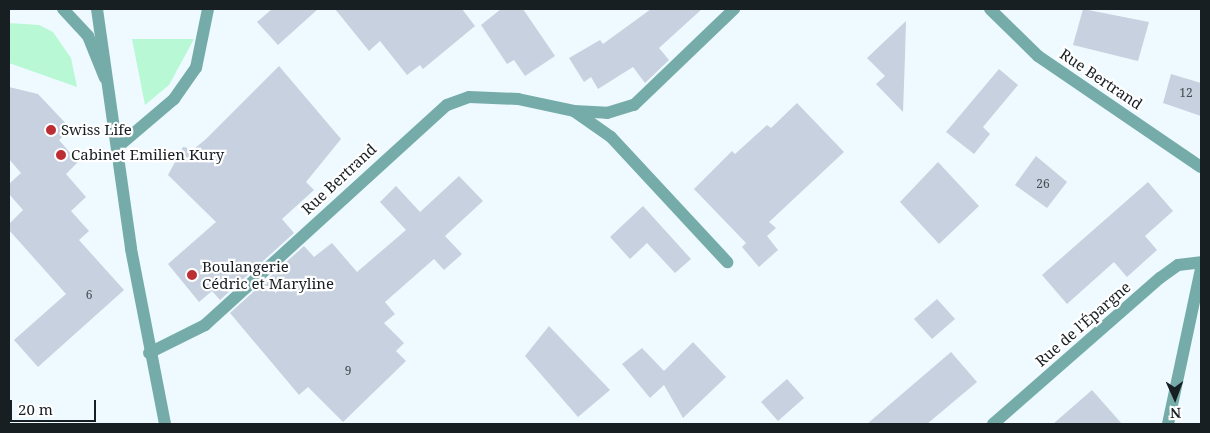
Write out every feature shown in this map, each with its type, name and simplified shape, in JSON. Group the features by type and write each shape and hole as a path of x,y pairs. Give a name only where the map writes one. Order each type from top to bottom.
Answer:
{"street":[{"path":"62,9 88,36 112,94"},
{"path":"98,9 120,145 149,353 165,424"},
{"path":"120,145 174,99 196,68 208,9"},
{"name":"Rue Bertrand","path":"149,353 212,318 447,105 469,98 518,99 574,112 607,113 634,105 734,9"},
{"name":"Rue Bertrand","path":"990,9 1038,56 1201,167"},
{"name":"Rue Bertrand","path":"574,112 611,137 727,262"},
{"name":"Rue de l'Épargne","path":"993,424 1160,278 1178,265 1201,262"},
{"path":"1168,424 1201,269"}],"green space":[{"path":"9,23 39,25 53,32 71,58 77,87 9,63"},
{"path":"132,39 194,39 169,85 145,105"}],"building":[{"path":"272,9 318,9 278,45 257,22"},
{"path":"335,9 462,9 475,26 423,69 420,65 407,75 380,41 369,51"},
{"path":"501,9 523,9 555,56 525,76 514,60 507,64 481,25"},
{"path":"651,9 702,9 659,48 669,60 645,83 633,67 598,89 591,77 584,82 569,58 600,40 603,44"},
{"path":"1083,9 1149,22 1138,61 1073,45"},
{"path":"906,21 903,112 876,84 885,76 867,58"},
{"path":"279,66 341,139 306,182 314,190 282,219 294,233 220,300 212,291 199,302 168,264 216,222 168,175 183,147 194,149 206,139"},
{"path":"999,69 1018,85 983,127 990,134 974,154 946,132"},
{"path":"1171,74 1201,83 1201,116 1163,103"},
{"path":"9,87 38,94 71,129 59,140 78,162 66,174 86,197 71,211 89,231 79,240 124,290 38,367 14,340 66,294 9,230 9,224 23,210 9,194 9,184 21,173 9,159"},
{"path":"797,103 844,152 769,222 776,228 767,236 778,250 759,267 742,247 746,243 694,189 732,151 735,154 767,125 771,128"},
{"path":"1036,156 1067,182 1047,208 1015,185"},
{"path":"938,162 979,206 939,244 900,202"},
{"path":"459,176 483,201 445,236 462,254 444,270 434,259 385,302 395,314 384,323 404,343 396,351 406,361 343,422 308,387 299,395 230,313 304,246 314,257 332,243 357,272 406,230 380,202 396,186 420,212"},
{"path":"1148,182 1173,211 1145,236 1157,250 1127,277 1114,262 1067,304 1042,275"},
{"path":"643,206 691,259 675,273 647,243 630,259 610,237"},
{"path":"937,299 955,319 932,339 914,319"},
{"path":"549,326 610,390 578,417 525,356"},
{"path":"693,342 726,377 683,418 664,385 650,398 622,364 642,348 664,371"},
{"path":"951,352 977,382 927,424 867,424"},
{"path":"787,379 804,398 778,421 761,402"},
{"path":"1092,390 1122,424 1053,424"}],"place":[{"name":"Swiss Life","path":"51,130"},
{"name":"Cabinet Emilien Kury","path":"61,155"},
{"name":"Boulangerie Cédric et Maryline","path":"192,275"}]}
